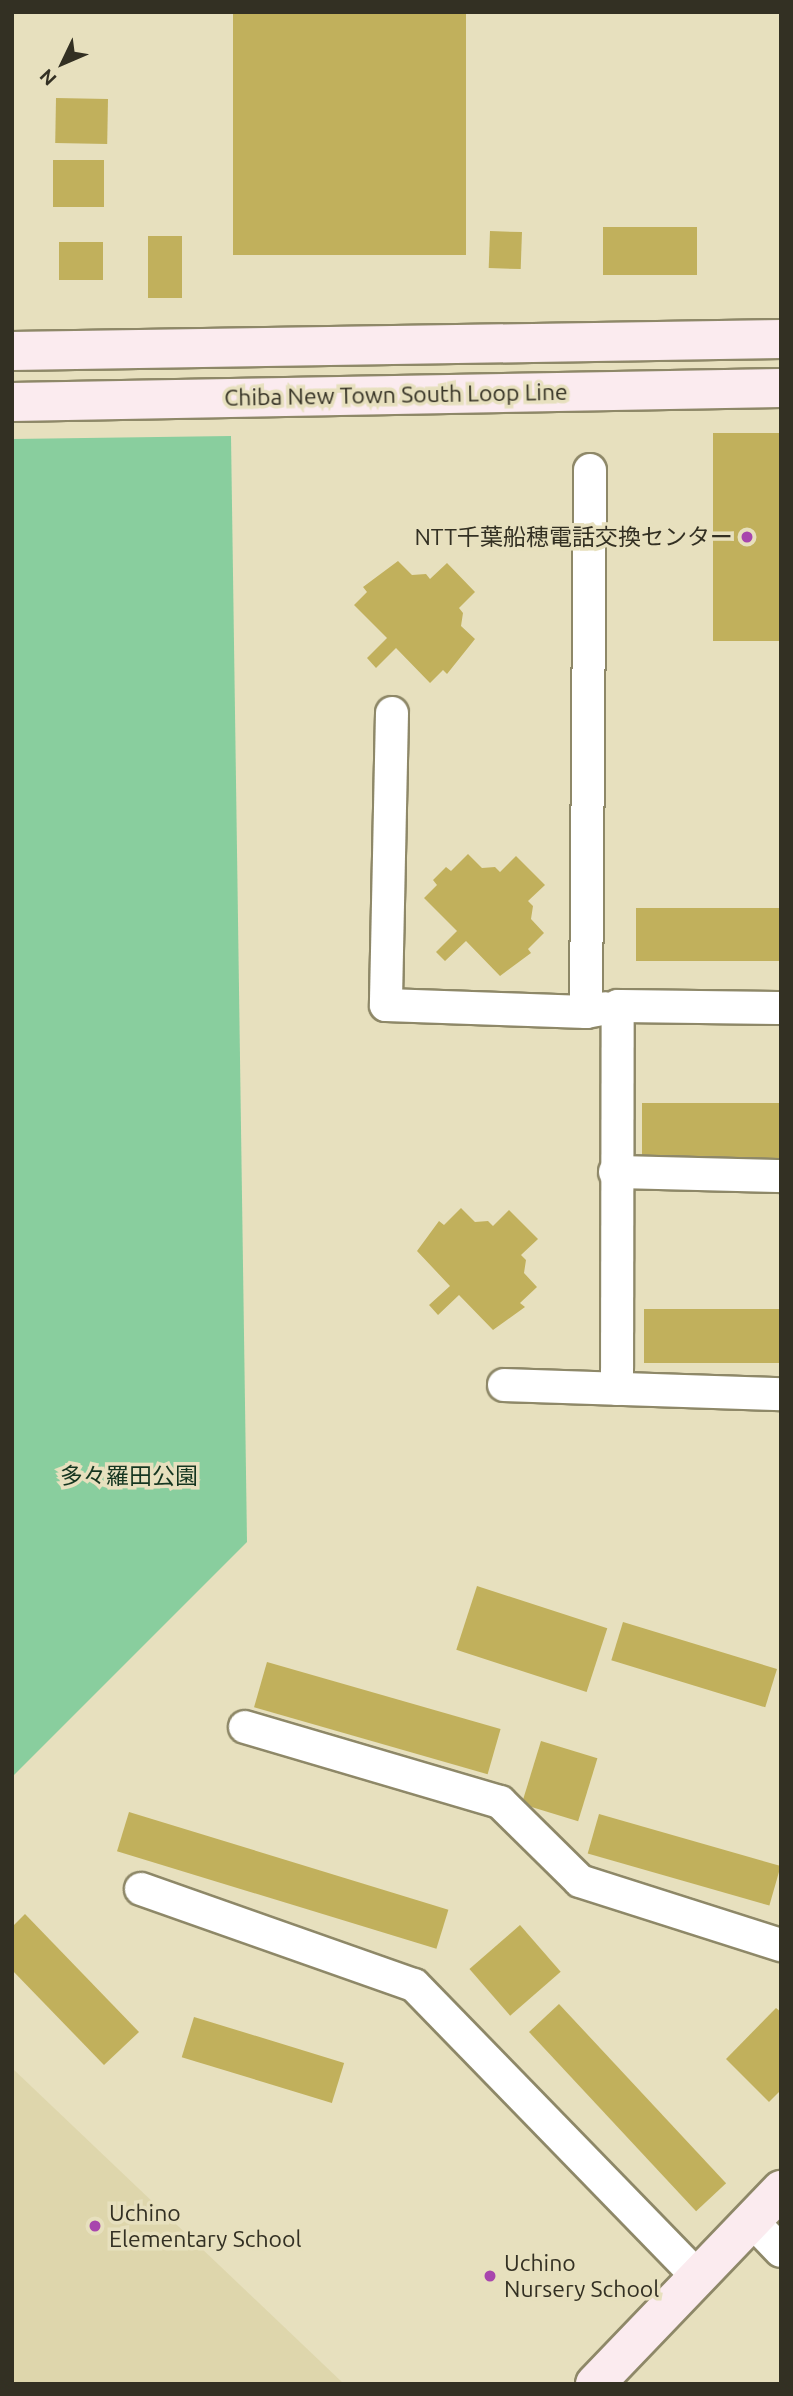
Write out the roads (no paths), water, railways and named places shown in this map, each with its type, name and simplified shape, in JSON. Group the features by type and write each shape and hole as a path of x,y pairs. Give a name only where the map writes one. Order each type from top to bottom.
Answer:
{"main road":[{"path":"12,351 781,339"},
{"name":"Chiba New Town South Loop Line","path":"12,402 781,388"},
{"path":"595,2384 781,2190"}],"street":[{"path":"586,1012 590,470"},
{"path":"391,713 386,1005 586,1012 618,1006 781,1007"},
{"path":"617,1389 615,1172 618,1006"},
{"path":"615,1172 781,1176"},
{"path":"504,1385 781,1394"},
{"path":"245,1727 500,1802 580,1881 781,1945"},
{"path":"141,1889 414,1985 698,2277"},
{"path":"753,2222 781,2251"}],"place":[{"name":"NTT千葉船穂電話交換センター","path":"747,537"},
{"name":"Uchino Elementary School","path":"95,2226"},
{"name":"Uchino Nursery School","path":"490,2276"}],"park label":[{"name":"多々羅田公園","path":"129,1476"}]}
